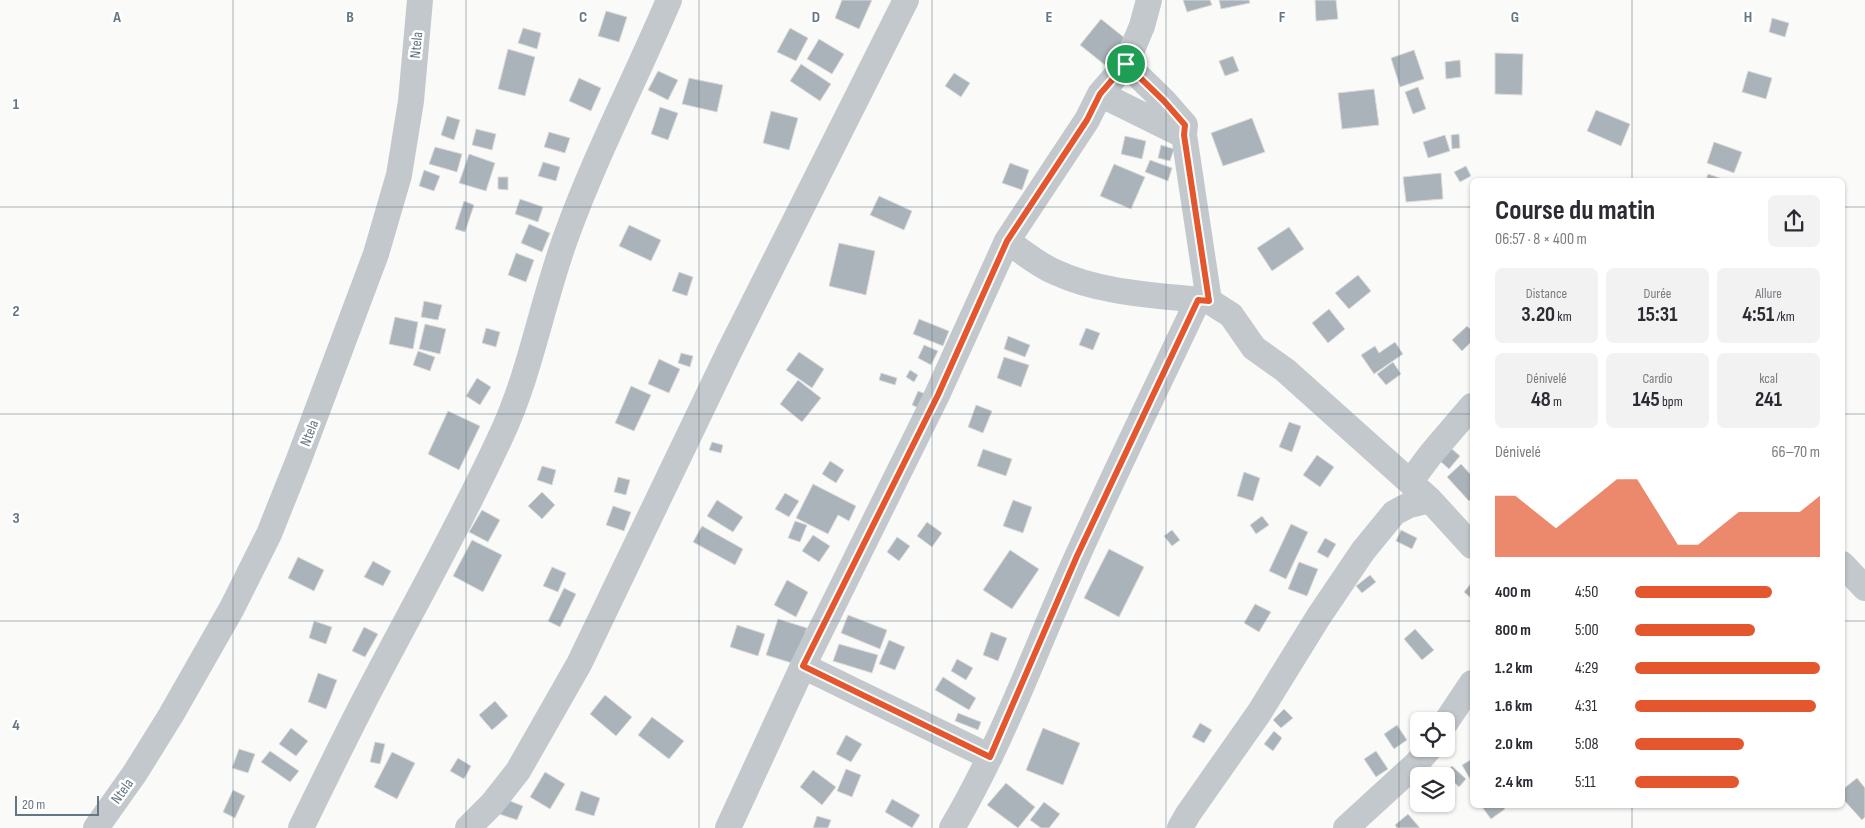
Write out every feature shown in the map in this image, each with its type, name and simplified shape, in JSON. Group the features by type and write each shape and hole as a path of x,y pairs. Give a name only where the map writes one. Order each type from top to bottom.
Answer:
{"street":[{"name":"Ntela","path":"96,828 135,773 171,715 232,608 269,534 296,467 376,254 399,175 411,101 420,0"},
{"path":"301,828 361,707 436,566 501,436 529,361 548,288 567,232 670,0"},
{"path":"468,828 492,804 518,772 579,664 729,352 906,0"},
{"path":"728,828 803,666 938,395 1007,241 1087,120 1100,94 1126,64 1142,26 1149,0"},
{"path":"952,828 973,792 990,757 1077,556 1203,300 1184,135 1185,125 1164,101 1126,64"},
{"path":"1100,94 1183,135"},
{"path":"1007,241 1053,272 1078,282 1122,291 1203,300 1231,315 1254,348 1285,370 1430,500 1470,544"},
{"path":"1410,482 1470,408"},
{"path":"1180,828 1259,713 1362,551 1394,513 1409,505 1430,500"},
{"path":"1845,567 1865,588"},
{"path":"803,666 990,757"},
{"path":"1452,712 1470,685"},
{"path":"1346,828 1422,757"}],"building":[{"path":"842,0 872,0 859,29 835,18"},
{"path":"1183,0 1210,0 1212,5 1187,12"},
{"path":"1219,0 1249,0 1250,3 1221,9"},
{"path":"1315,0 1336,0 1338,19 1316,21"},
{"path":"606,11 627,17 619,42 598,36"},
{"path":"1772,18 1789,23 1785,37 1769,32"},
{"path":"1101,19 1131,43 1110,69 1080,45"},
{"path":"523,28 541,33 537,49 518,43"},
{"path":"790,28 808,38 796,61 777,52"},
{"path":"819,39 844,54 832,74 807,59"},
{"path":"508,49 535,57 525,96 498,89"},
{"path":"1414,50 1424,79 1400,87 1391,58"},
{"path":"1495,53 1523,54 1522,95 1495,94"},
{"path":"1233,56 1239,71 1225,76 1219,61"},
{"path":"1460,60 1461,77 1446,79 1445,62"},
{"path":"801,64 831,84 820,101 790,81"},
{"path":"658,71 678,80 668,100 648,90"},
{"path":"1748,71 1772,78 1766,99 1742,92"},
{"path":"954,73 970,83 961,97 945,86"},
{"path":"579,78 601,88 591,111 569,101"},
{"path":"689,78 723,85 717,112 682,104"},
{"path":"1418,87 1426,109 1413,114 1405,92"},
{"path":"1374,89 1379,125 1342,129 1338,93"},
{"path":"660,107 678,113 668,140 651,134"},
{"path":"1596,110 1630,124 1621,146 1587,131"},
{"path":"771,111 798,118 789,150 763,143"},
{"path":"447,116 460,120 454,140 441,135"},
{"path":"1252,118 1265,152 1223,166 1211,133"},
{"path":"476,129 496,134 492,150 472,145"},
{"path":"549,132 570,138 565,153 544,147"},
{"path":"1459,134 1460,148 1452,149 1451,135"},
{"path":"1445,135 1450,151 1428,158 1423,142"},
{"path":"1125,136 1146,141 1142,159 1121,154"},
{"path":"1714,142 1742,152 1734,173 1707,163"},
{"path":"1161,145 1174,149 1170,161 1158,158"},
{"path":"435,147 462,154 457,172 429,164"},
{"path":"469,154 495,163 486,191 459,183"},
{"path":"1150,160 1172,168 1168,181 1145,172"},
{"path":"543,162 560,167 556,181 538,176"},
{"path":"1010,163 1029,170 1022,190 1002,183"},
{"path":"1114,164 1145,177 1131,209 1100,196"},
{"path":"1466,166 1471,176 1460,182 1454,172"},
{"path":"424,170 440,176 434,191 419,186"},
{"path":"1441,173 1443,199 1406,202 1403,177"},
{"path":"1708,174 1720,178 1707,178"},
{"path":"498,177 508,177 508,190 498,189"},
{"path":"879,196 912,211 904,230 870,215"},
{"path":"520,199 543,207 538,222 515,214"},
{"path":"464,201 474,205 465,232 455,229"},
{"path":"529,224 550,233 542,252 521,243"},
{"path":"629,225 661,240 651,261 619,246"},
{"path":"1289,227 1304,249 1272,271 1257,248"},
{"path":"839,243 875,251 866,295 829,286"},
{"path":"516,253 534,260 526,282 508,275"},
{"path":"679,272 693,277 687,296 672,291"},
{"path":"1358,275 1371,291 1349,309 1335,293"},
{"path":"424,301 442,305 438,320 421,317"},
{"path":"1329,309 1345,329 1328,343 1312,323"},
{"path":"395,317 418,322 413,349 389,344"},
{"path":"919,319 949,331 943,346 913,334"},
{"path":"425,324 446,329 440,354 419,349"},
{"path":"1467,326 1470,329 1470,343 1462,351 1452,340"},
{"path":"486,328 500,332 496,347 482,343"},
{"path":"1086,328 1100,333 1093,350 1079,345"},
{"path":"1008,336 1030,345 1025,357 1004,349"},
{"path":"1395,342 1403,354 1374,374 1361,355 1375,346 1379,353"},
{"path":"924,345 938,351 931,365 918,358"},
{"path":"418,351 435,357 430,371 413,365"},
{"path":"799,352 824,369 812,388 786,370"},
{"path":"681,353 693,356 690,367 678,363"},
{"path":"1004,357 1029,365 1021,387 997,378"},
{"path":"659,359 680,369 669,393 648,384"},
{"path":"1393,362 1401,374 1386,385 1377,374"},
{"path":"910,370 918,375 914,382 906,377"},
{"path":"881,373 897,378 895,385 879,380"},
{"path":"477,378 491,387 480,405 466,396"},
{"path":"798,380 821,398 802,422 780,404"},
{"path":"631,386 651,395 634,431 615,423"},
{"path":"918,391 928,395 921,409 912,405"},
{"path":"976,405 992,411 983,433 968,427"},
{"path":"448,411 480,426 459,470 428,454"},
{"path":"1289,422 1301,426 1292,452 1279,447"},
{"path":"712,442 723,445 721,453 709,450"},
{"path":"983,449 1012,459 1006,476 977,466"},
{"path":"1452,449 1460,456 1449,469 1440,461"},
{"path":"1317,455 1334,467 1320,487 1303,475"},
{"path":"830,461 844,470 836,483 822,474"},
{"path":"1461,464 1470,474 1469,501 1447,477"},
{"path":"542,466 556,470 552,485 537,480"},
{"path":"1244,472 1260,478 1253,501 1237,496"},
{"path":"618,477 630,480 626,495 614,492"},
{"path":"813,484 856,506 849,521 838,515 828,534 796,518"},
{"path":"542,492 555,505 542,519 528,506"},
{"path":"785,493 799,501 789,517 775,509"},
{"path":"717,500 743,517 733,532 707,516"},
{"path":"1013,500 1032,507 1023,533 1003,526"},
{"path":"613,506 631,512 624,531 606,525"},
{"path":"482,510 500,520 488,542 469,532"},
{"path":"1262,516 1269,525 1256,534 1250,525"},
{"path":"795,521 807,525 800,542 788,538"},
{"path":"927,522 942,533 932,547 917,536"},
{"path":"1291,524 1308,532 1286,579 1269,571"},
{"path":"702,526 743,549 735,565 693,542"},
{"path":"1172,530 1180,540 1172,546 1164,536"},
{"path":"1401,530 1417,538 1412,549 1396,541"},
{"path":"813,535 830,546 819,562 802,551"},
{"path":"897,537 910,546 899,561 887,552"},
{"path":"1325,538 1336,544 1328,558 1317,552"},
{"path":"472,540 502,555 483,592 453,576"},
{"path":"1109,549 1144,567 1119,617 1084,598"},
{"path":"1010,550 1039,569 1012,609 983,590"},
{"path":"298,557 324,570 314,591 288,578"},
{"path":"373,561 391,571 383,586 364,577"},
{"path":"1299,562 1318,569 1307,596 1288,589"},
{"path":"552,567 566,573 558,592 543,586"},
{"path":"1370,575 1376,582 1362,593 1356,586"},
{"path":"787,580 808,592 796,617 774,605"},
{"path":"1470,584 1470,597 1464,592"},
{"path":"564,588 576,594 560,627 548,621"},
{"path":"1255,604 1271,612 1259,632 1244,623"},
{"path":"848,615 887,630 880,649 841,633"},
{"path":"778,619 807,628 795,664 766,655"},
{"path":"314,621 332,627 326,644 309,638"},
{"path":"737,625 765,634 758,656 730,647"},
{"path":"364,627 378,634 365,657 352,651"},
{"path":"1415,629 1434,650 1422,660 1404,639"},
{"path":"991,632 1007,638 998,661 983,655"},
{"path":"889,640 905,647 895,670 879,664"},
{"path":"839,644 878,655 872,673 833,661"},
{"path":"957,659 973,668 966,680 951,671"},
{"path":"318,673 337,680 326,709 308,702"},
{"path":"943,677 976,698 969,710 935,690"},
{"path":"605,695 632,717 616,736 590,714"},
{"path":"495,701 508,716 492,730 479,715"},
{"path":"1284,709 1293,718 1281,728 1273,720"},
{"path":"958,713 981,722 978,730 955,721"},
{"path":"652,717 684,741 669,759 638,735"},
{"path":"1200,723 1212,730 1204,743 1192,737"},
{"path":"1397,725 1407,740 1394,749 1384,734"},
{"path":"291,728 308,741 296,756 279,744"},
{"path":"1043,728 1080,743 1063,785 1026,770"},
{"path":"1274,731 1282,738 1273,751 1264,744"},
{"path":"846,735 862,744 851,762 836,754"},
{"path":"375,742 385,744 380,764 370,762"},
{"path":"239,749 255,754 248,773 232,768"},
{"path":"270,751 299,771 290,782 261,762"},
{"path":"1376,751 1388,769 1376,777 1364,759"},
{"path":"392,752 415,763 397,799 374,787"},
{"path":"458,758 471,766 464,779 450,771"},
{"path":"1470,760 1470,779 1462,765"},
{"path":"846,769 861,775 852,797 837,791"},
{"path":"1455,769 1466,779 1459,787 1455,783"},
{"path":"813,770 836,787 822,805 800,787"},
{"path":"545,772 565,784 550,809 530,797"},
{"path":"1857,778 1865,788 1865,817 1862,820 1845,801 1845,788"},
{"path":"1006,783 1035,807 1018,828 987,805"},
{"path":"233,790 245,796 235,818 223,812"},
{"path":"581,791 600,798 594,816 575,810"},
{"path":"505,799 523,806 517,820 499,814"},
{"path":"892,799 920,815 912,828 885,812"},
{"path":"1044,802 1060,814 1049,828 1041,828 1030,820"},
{"path":"1483,808 1504,808 1505,809 1491,819"},
{"path":"1408,814 1420,828 1397,828 1395,825"},
{"path":"817,816 831,820 828,828 813,828"}],"route":[{"path":"1126,64 1164,101 1185,125 1184,135 1209,301 1198,300 1077,556 990,757 803,666 938,395 1007,241 1087,120 1100,94 1126,64"}]}
